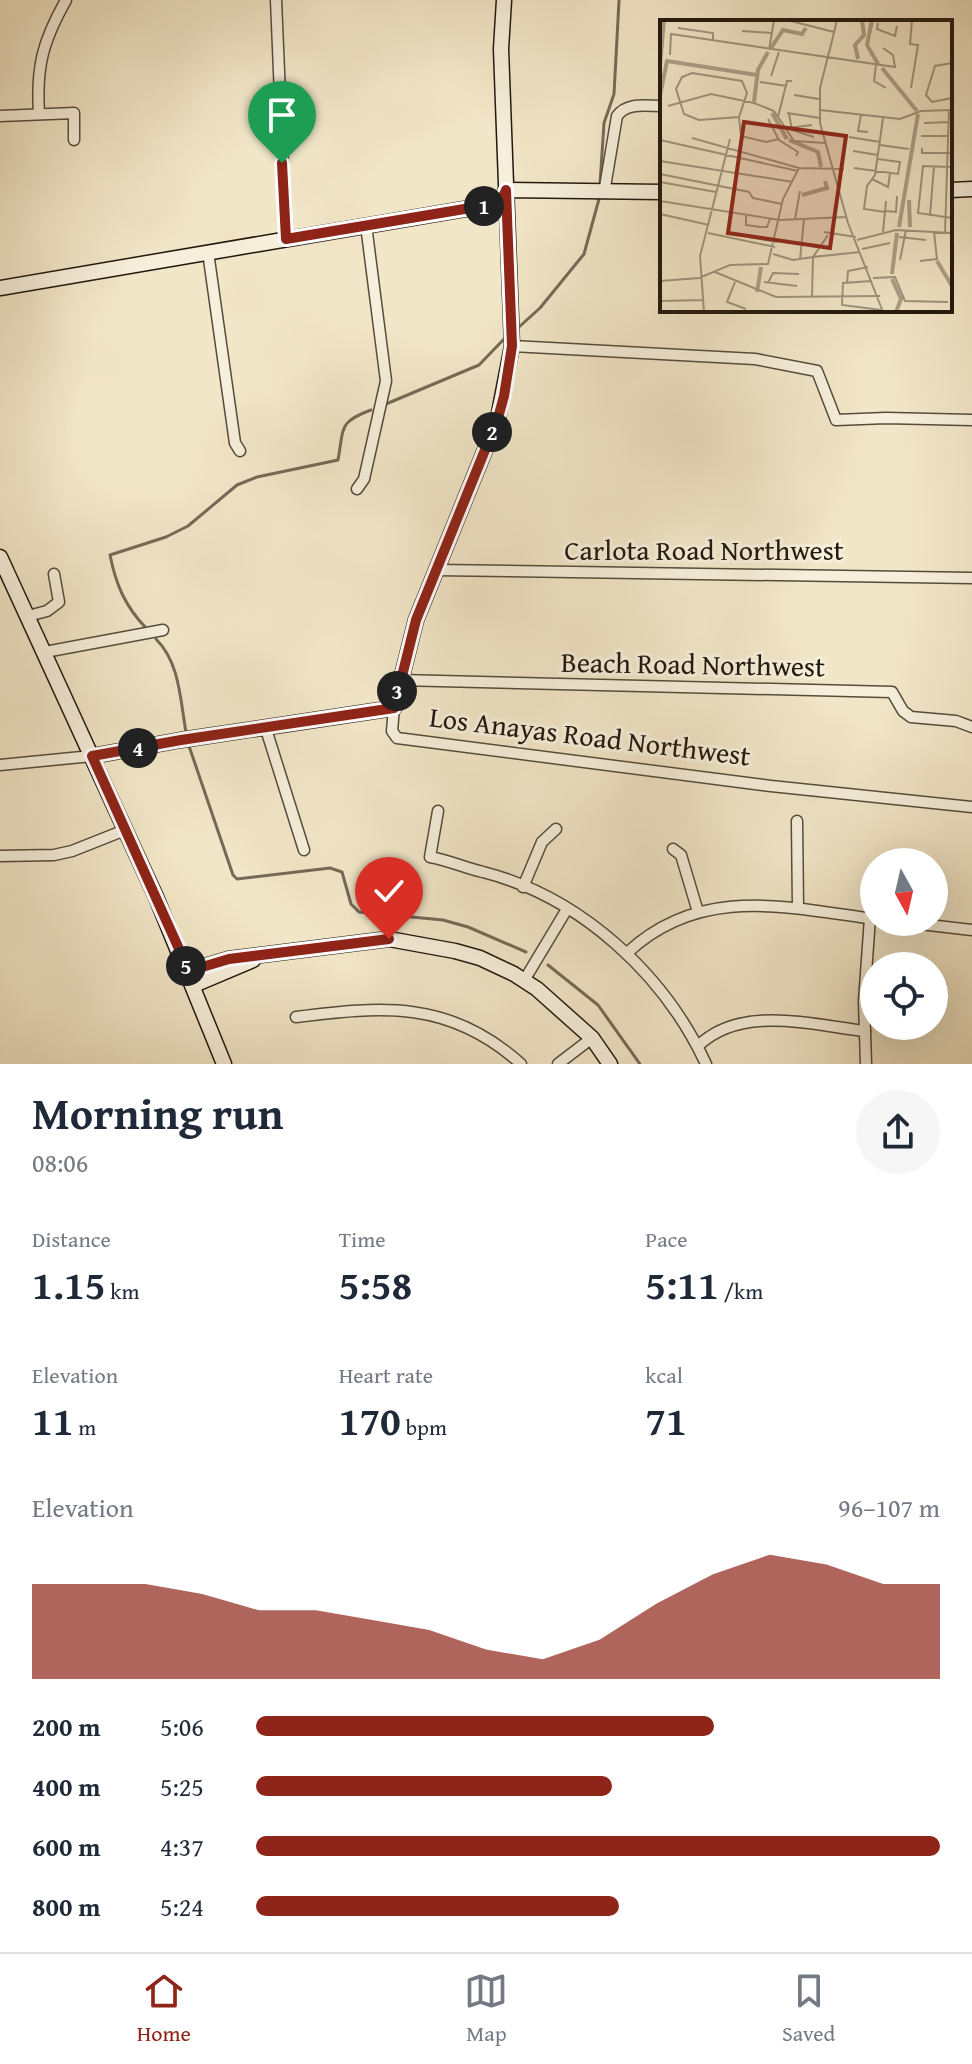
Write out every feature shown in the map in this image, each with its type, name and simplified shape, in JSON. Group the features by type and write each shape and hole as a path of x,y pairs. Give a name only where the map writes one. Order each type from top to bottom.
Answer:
{"street":[{"path":"39,113 39,64 48,34 66,0"},
{"path":"276,0 286,239"},
{"path":"394,708 416,620 498,418 512,346 501,49 504,0"},
{"path":"604,193 617,116 630,107 660,106"},
{"path":"0,116 74,113 74,140"},
{"path":"952,190 972,189"},
{"path":"506,190 660,192"},
{"path":"0,288 500,203 506,190"},
{"path":"357,489 364,479 386,381 366,225"},
{"path":"208,252 235,443 240,451"},
{"path":"512,346 785,363 817,371 836,420 972,420"},
{"path":"0,557 191,978 224,1064"},
{"name":"Carlota Road Northwest","path":"436,570 972,578"},
{"path":"28,616 47,611 59,602 54,574"},
{"path":"45,652 163,630"},
{"name":"Beach Road Northwest","path":"399,680 892,692 911,717 956,721 972,727"},
{"name":"Los Anayas Road Northwest","path":"92,756 265,726 394,708 392,731 397,738 771,786 972,807"},
{"path":"265,726 304,850"},
{"path":"0,765 92,756"},
{"path":"438,811 430,857 495,875 567,909 592,925 627,953 672,1004 706,1064"},
{"path":"797,821 798,908"},
{"path":"523,887 542,842 556,829"},
{"path":"0,856 54,855 125,830"},
{"path":"673,849 681,855 698,912"},
{"path":"627,953 658,930 698,912 736,905 798,908 860,916"},
{"path":"525,979 567,909"},
{"path":"948,927 972,930"},
{"path":"191,978 256,957 345,943 404,940 480,958 525,979 556,1003 592,1038 610,1064"},
{"path":"296,1017 356,1010 401,1009 450,1019 521,1064"},
{"path":"698,1046 715,1033 739,1024 768,1020 860,1030"},
{"path":"558,1064 592,1038"},
{"path":"865,1040 866,1064"}],"waterway":[{"path":"600,184 604,123 614,94 619,1"},
{"path":"519,327 540,308 584,254 599,199"},
{"path":"386,404 479,365 504,339"},
{"path":"146,628 122,594 110,555 166,537 188,526 237,485 257,477 338,460 344,428 353,418 371,410"},
{"path":"156,639 174,670 186,732"},
{"path":"189,746 233,875 237,879 330,868 342,872 351,904 359,912 443,920 468,927 526,952"},
{"path":"548,965 598,1005 640,1064"}],"route":[{"path":"282,163 286,239 500,203 506,190 512,346 498,418 416,620 394,708 265,726 92,756 189,971 229,959 389,939"}]}
